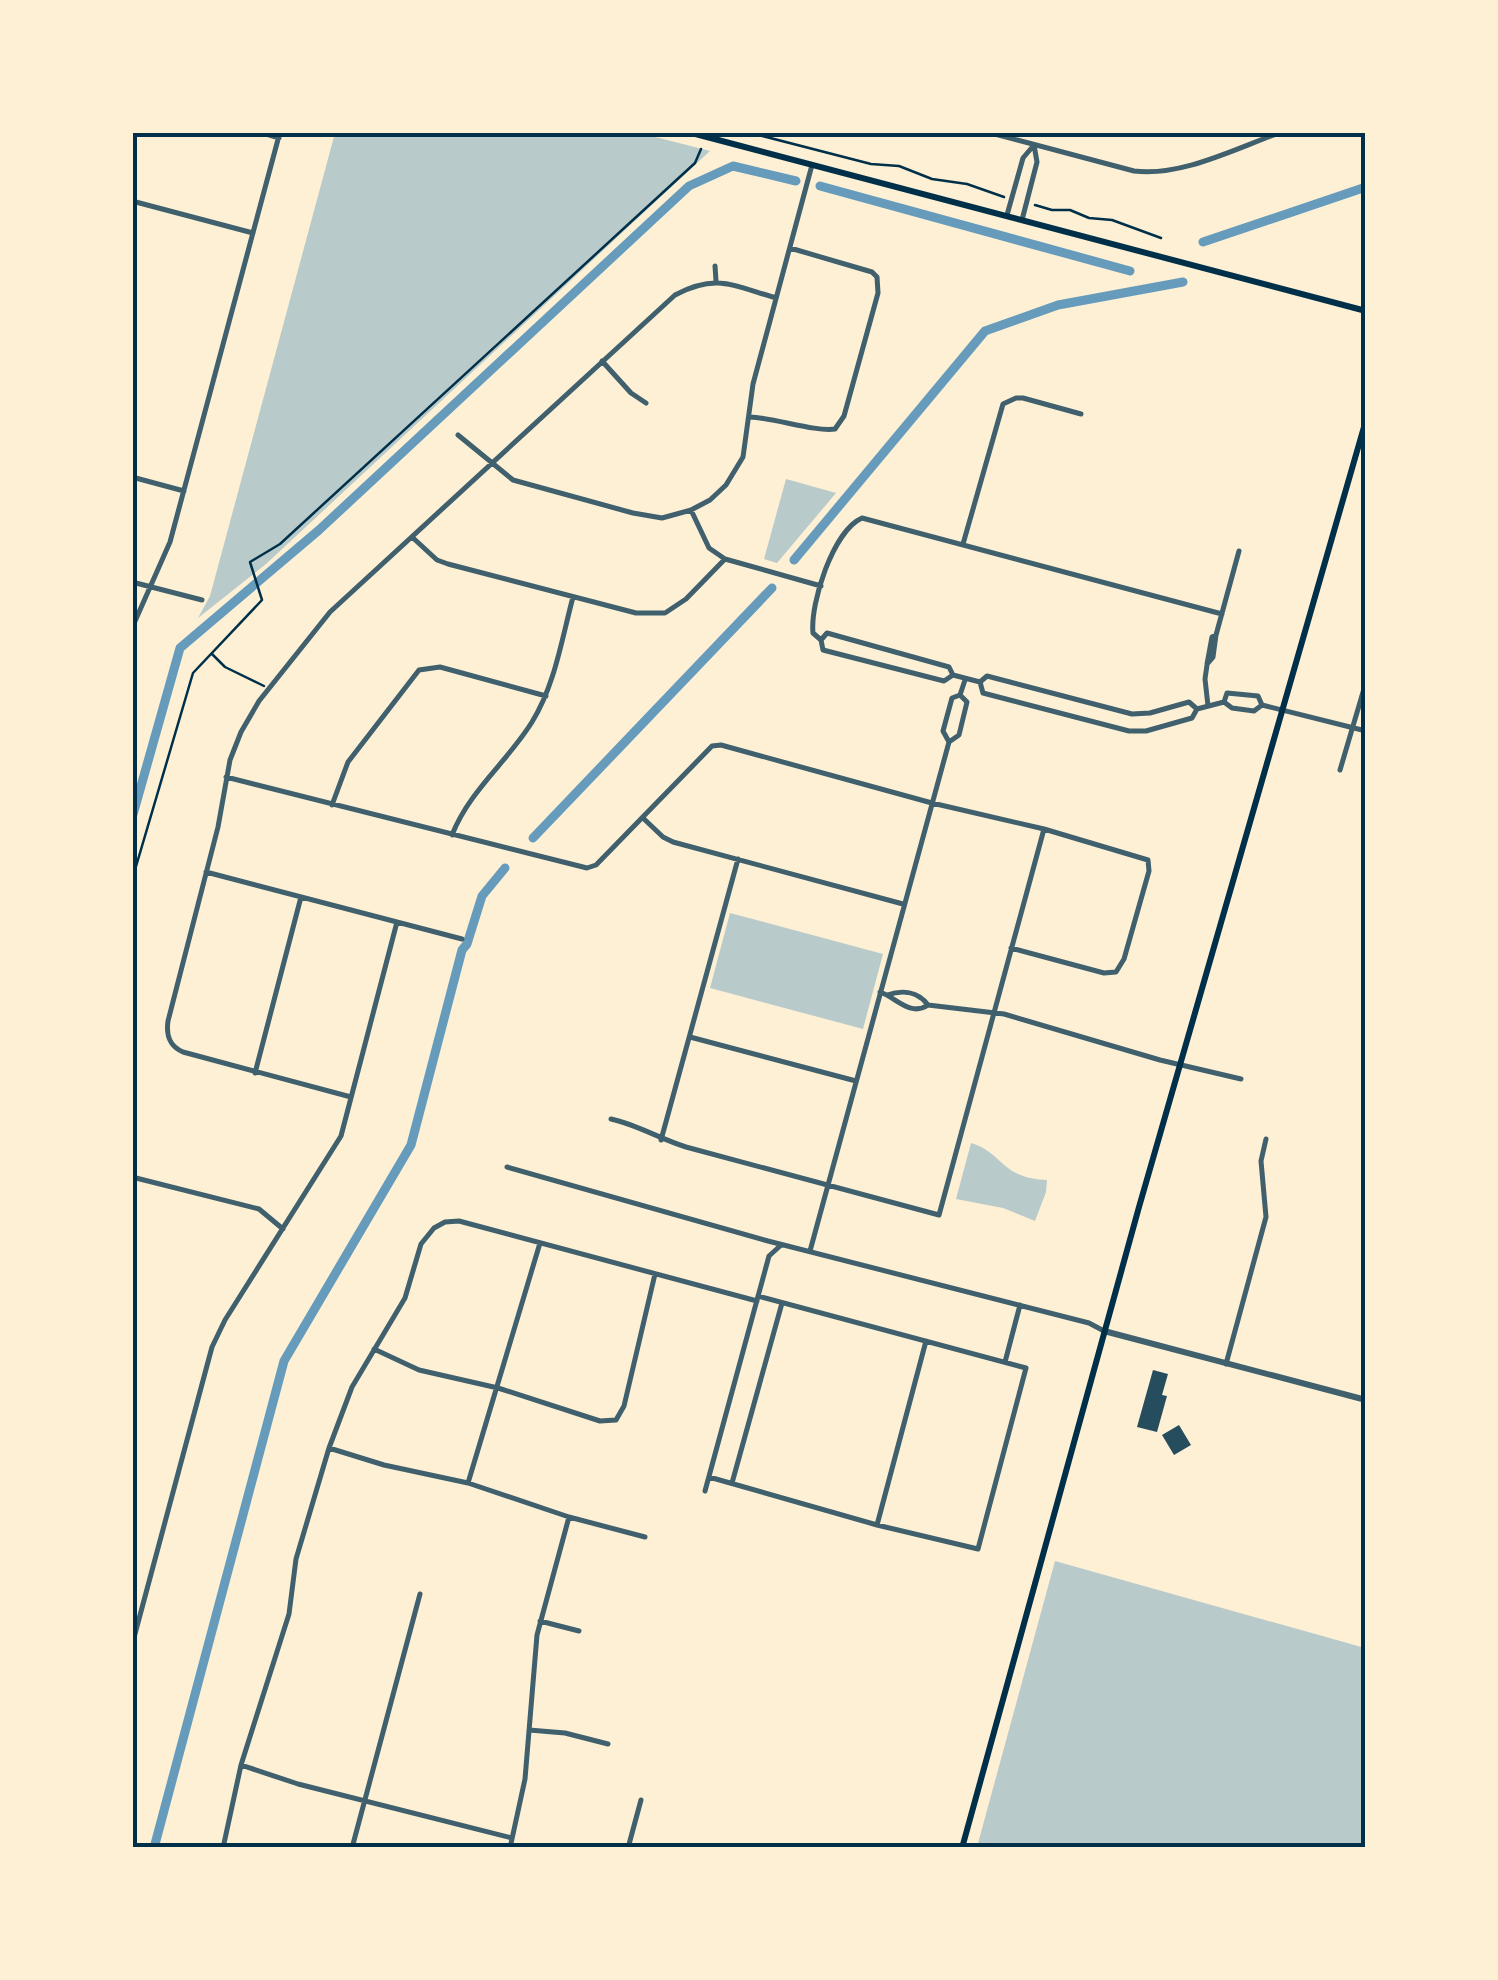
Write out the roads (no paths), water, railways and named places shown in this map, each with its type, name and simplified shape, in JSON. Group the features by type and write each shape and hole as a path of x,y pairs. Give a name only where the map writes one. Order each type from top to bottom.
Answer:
{"main road":[{"path":"688,132 1366,311"},
{"path":"962,1848 1104,1331 1366,420"}],"street":[{"path":"132,628 170,542 280,135 260,132"},
{"path":"987,132 1155,172 1282,132"},
{"path":"1022,220 1037,162 1036,135"},
{"path":"1006,215 1023,158 1034,144"},
{"path":"458,435 513,480 632,514 662,518 710,500 736,470 748,441 753,384 812,165"},
{"path":"132,200 253,233"},
{"path":"750,417 779,419 822,430 835,428 844,416 878,294 878,277 866,268 790,248"},
{"path":"716,266 716,282"},
{"path":"352,1097 182,1052 172,1045 166,1031 218,827 226,777 241,732 268,689 330,612 675,295 697,283 716,282 776,298"},
{"path":"602,361 631,393 646,403"},
{"path":"963,544 1000,409 1009,400 1022,398 1081,414"},
{"path":"132,477 184,491"},
{"path":"691,510 709,548 725,559 822,586"},
{"path":"980,682 953,676 944,681 823,650 812,626 830,556 853,522 871,518 1222,614"},
{"path":"412,537 437,560 448,564 636,613 664,614 686,599 725,559"},
{"path":"1208,706 1204,679 1212,637 1216,635 1239,551"},
{"path":"132,582 202,600"},
{"path":"452,836 460,815 502,764 546,696 573,596"},
{"path":"821,640 827,634 949,667 953,676"},
{"path":"332,805 348,762 418,670 440,668 546,696"},
{"path":"980,682 987,676 1132,714 1190,702 1196,709"},
{"path":"960,695 965,678"},
{"path":"980,682 983,692 1129,730 1167,726 1192,718 1196,709"},
{"path":"1340,770 1366,682"},
{"path":"1224,702 1226,694 1237,692 1258,696 1262,705"},
{"path":"949,742 943,731 952,698 960,695"},
{"path":"810,1250 949,742 958,734 967,702 960,695"},
{"path":"1224,702 1232,708 1254,711 1262,705"},
{"path":"1196,709 1224,702"},
{"path":"1262,705 1366,731"},
{"path":"226,777 587,868 596,865 712,746 721,745 1148,860 1124,959 1116,972 1104,973 1011,948"},
{"path":"643,818 673,842 904,905"},
{"path":"611,1119 636,1125 661,1140 938,1215 1044,829"},
{"path":"661,1140 738,859"},
{"path":"206,872 462,939"},
{"path":"256,1073 302,897"},
{"path":"132,1645 212,1347 341,1136 397,922"},
{"path":"883,994 912,992 928,1004 994,1012 1241,1079"},
{"path":"883,994 908,1009 922,1009 928,1004"},
{"path":"689,1036 856,1081"},
{"path":"1226,1364 1266,1216 1261,1161 1266,1140"},
{"path":"506,1167 1366,1400"},
{"path":"132,1177 259,1209 283,1229"},
{"path":"224,1848 242,1766 289,1614 296,1560 329,1448 352,1387 404,1298 421,1244 434,1228 459,1221 1026,1368 978,1549 709,1477"},
{"path":"468,1483 540,1243"},
{"path":"705,1491 770,1256 783,1245"},
{"path":"374,1349 419,1370 498,1388 600,1421 616,1420 624,1406 656,1274"},
{"path":"732,1484 782,1302"},
{"path":"1005,1362 1020,1305"},
{"path":"877,1525 926,1341"},
{"path":"329,1448 384,1465 468,1483 645,1537"},
{"path":"510,1848 522,1796 540,1622 570,1517"},
{"path":"352,1848 420,1594"},
{"path":"540,1622 579,1631"},
{"path":"530,1730 565,1733 608,1744"},
{"path":"242,1766 512,1838"},
{"path":"628,1848 641,1800"}],"waterway":[{"path":"132,818 180,648 319,530 689,186 733,166 796,181"},
{"path":"820,186 1130,271"},
{"path":"1203,242 1366,187"},
{"path":"794,560 985,331 1058,305 1183,282"},
{"path":"533,838 772,588"},
{"path":"154,1848 284,1361 411,1145 462,950 482,896 505,868"}]}
